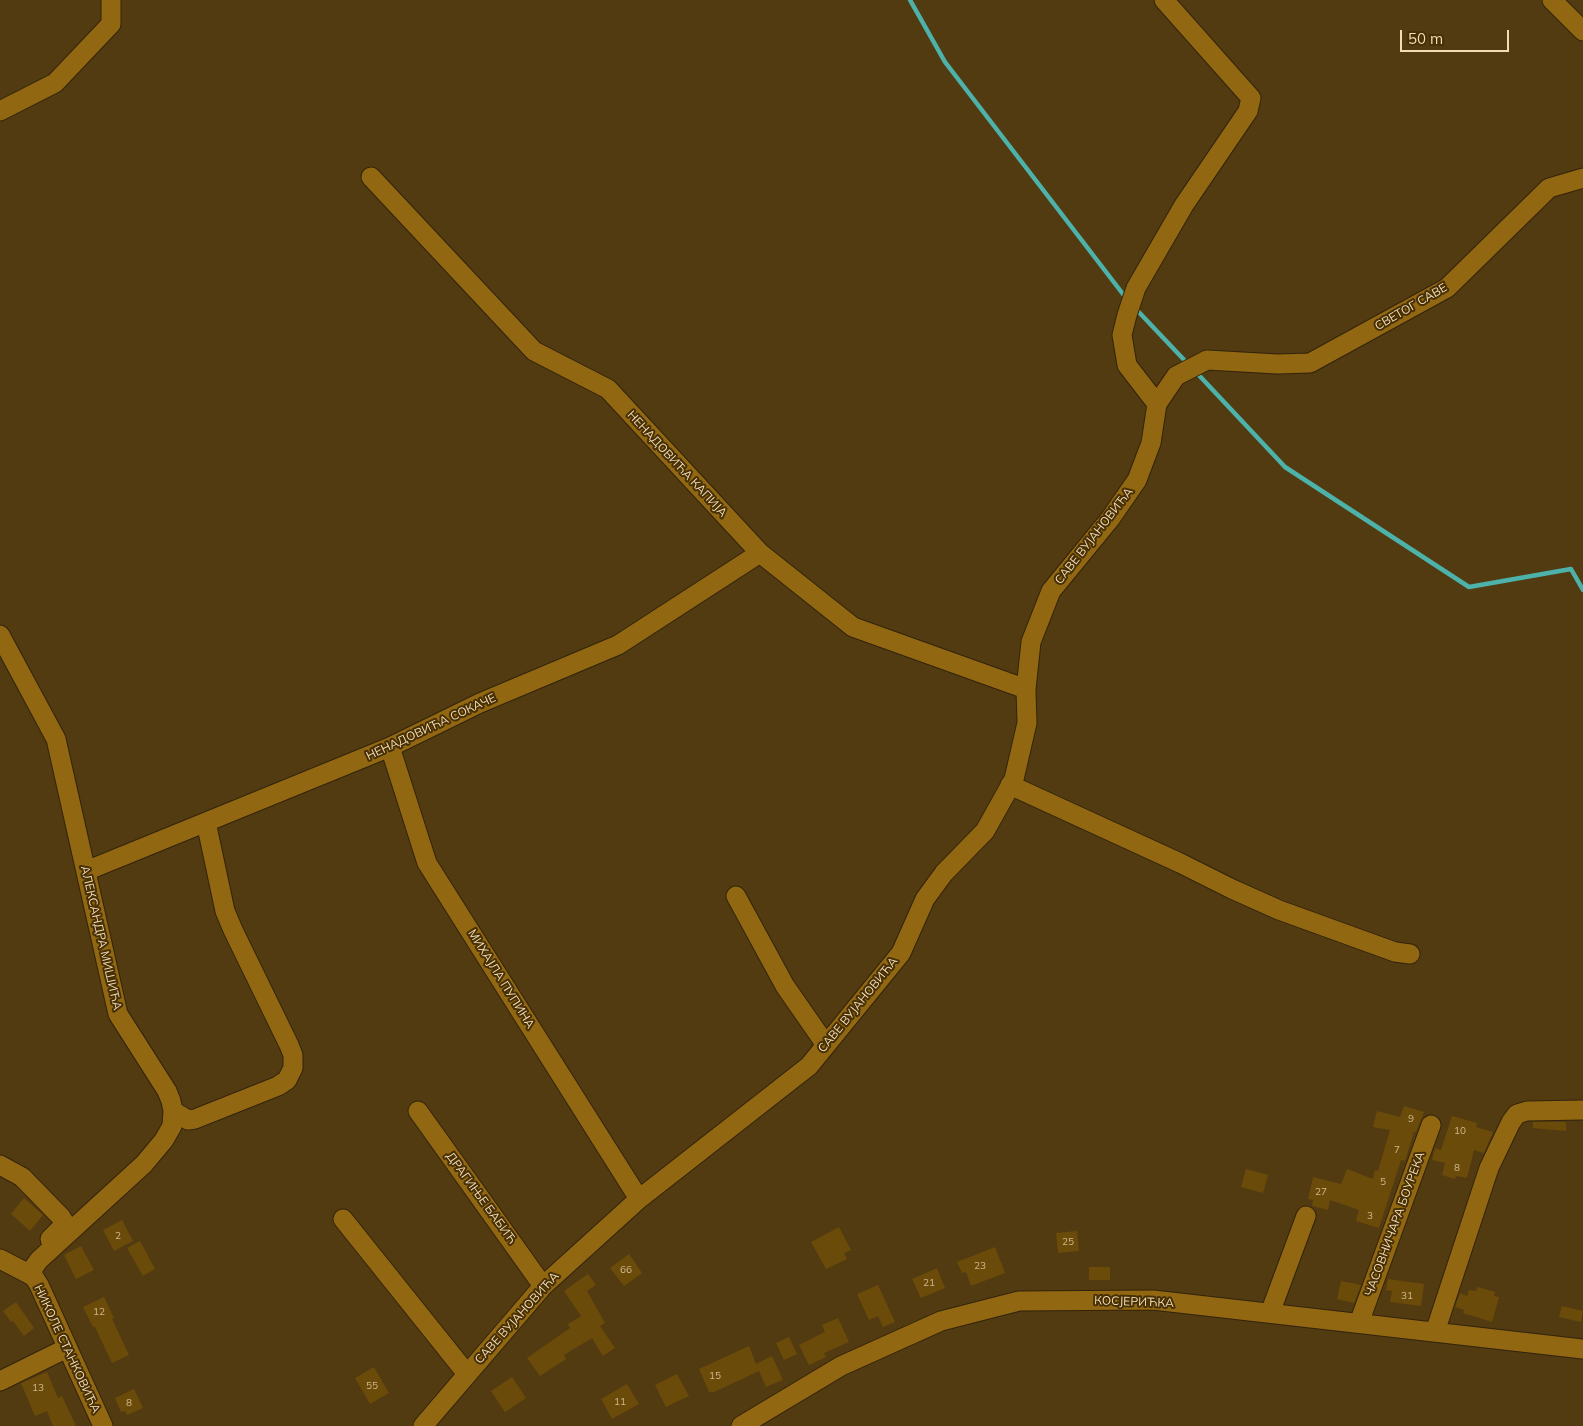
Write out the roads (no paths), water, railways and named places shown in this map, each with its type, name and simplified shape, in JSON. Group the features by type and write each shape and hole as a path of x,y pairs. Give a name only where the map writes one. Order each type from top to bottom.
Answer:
{"street":[{"path":"0,111 54,83 111,24 111,0"},
{"path":"1157,404 1127,366 1122,335 1127,315 1136,288 1184,205 1248,111 1251,98 1164,0"},
{"path":"1552,0 1583,31"},
{"name":"НЕНАДОВИЋА КАПИЈА","path":"370,177 534,351 608,389 760,553 853,627 1026,689"},
{"name":"СВЕТОГ САВЕ","path":"1207,360 1277,364 1310,363 1447,288 1549,188 1583,178"},
{"name":"САВЕ ВУЈАНОВИЋА","path":"423,1426 543,1286 639,1199 809,1066 901,952 925,899 944,873 985,830 1014,779 1028,723 1026,689 1031,642 1051,591 1110,519 1137,480 1151,443 1157,404 1176,376 1207,360"},
{"name":"НЕНАДОВИЋА СОКАЧЕ","path":"86,871 390,747 480,704 618,645 760,553"},
{"name":"АЛЕКСАНДРА МИШИЋА","path":"0,635 56,739 118,1014 167,1091 173,1111"},
{"name":"МИХАЈЛА ПУПИНА","path":"390,747 427,863 639,1199"},
{"path":"1010,785 1279,910 1395,952 1410,954"},
{"path":"34,1267 144,1164 164,1140 172,1126 173,1111 188,1120 195,1120 278,1086 287,1080 293,1068 293,1055 289,1044 233,930 226,911 206,822"},
{"path":"736,896 785,986 826,1045"},
{"name":"ДРАГИЊЕ БАБИЋ","path":"418,1110 543,1286"},
{"path":"1435,1332 1489,1168 1511,1122 1517,1114 1527,1111 1583,1110"},
{"name":"ЧАСОВНИЧАРА БОУРЕКА","path":"1358,1323 1431,1125"},
{"path":"0,1165 22,1177 64,1222 63,1226 37,1254 34,1267"},
{"path":"1270,1313 1306,1216"},
{"path":"343,1219 467,1374"},
{"path":"0,1259 34,1267"},
{"name":"НИКОЛЕ СТАНКОВИЋА","path":"34,1267 34,1278 39,1285 103,1426"},
{"name":"КОСЈЕРИЋКА","path":"740,1426 842,1366 941,1321 1019,1301 1154,1300 1583,1349"},
{"path":"0,1381 67,1348"}],"waterway":[{"path":"910,0 945,62 1126,298"},
{"path":"1135,308 1188,364"},
{"path":"1195,371 1285,467 1469,587 1571,569 1583,590"}]}
